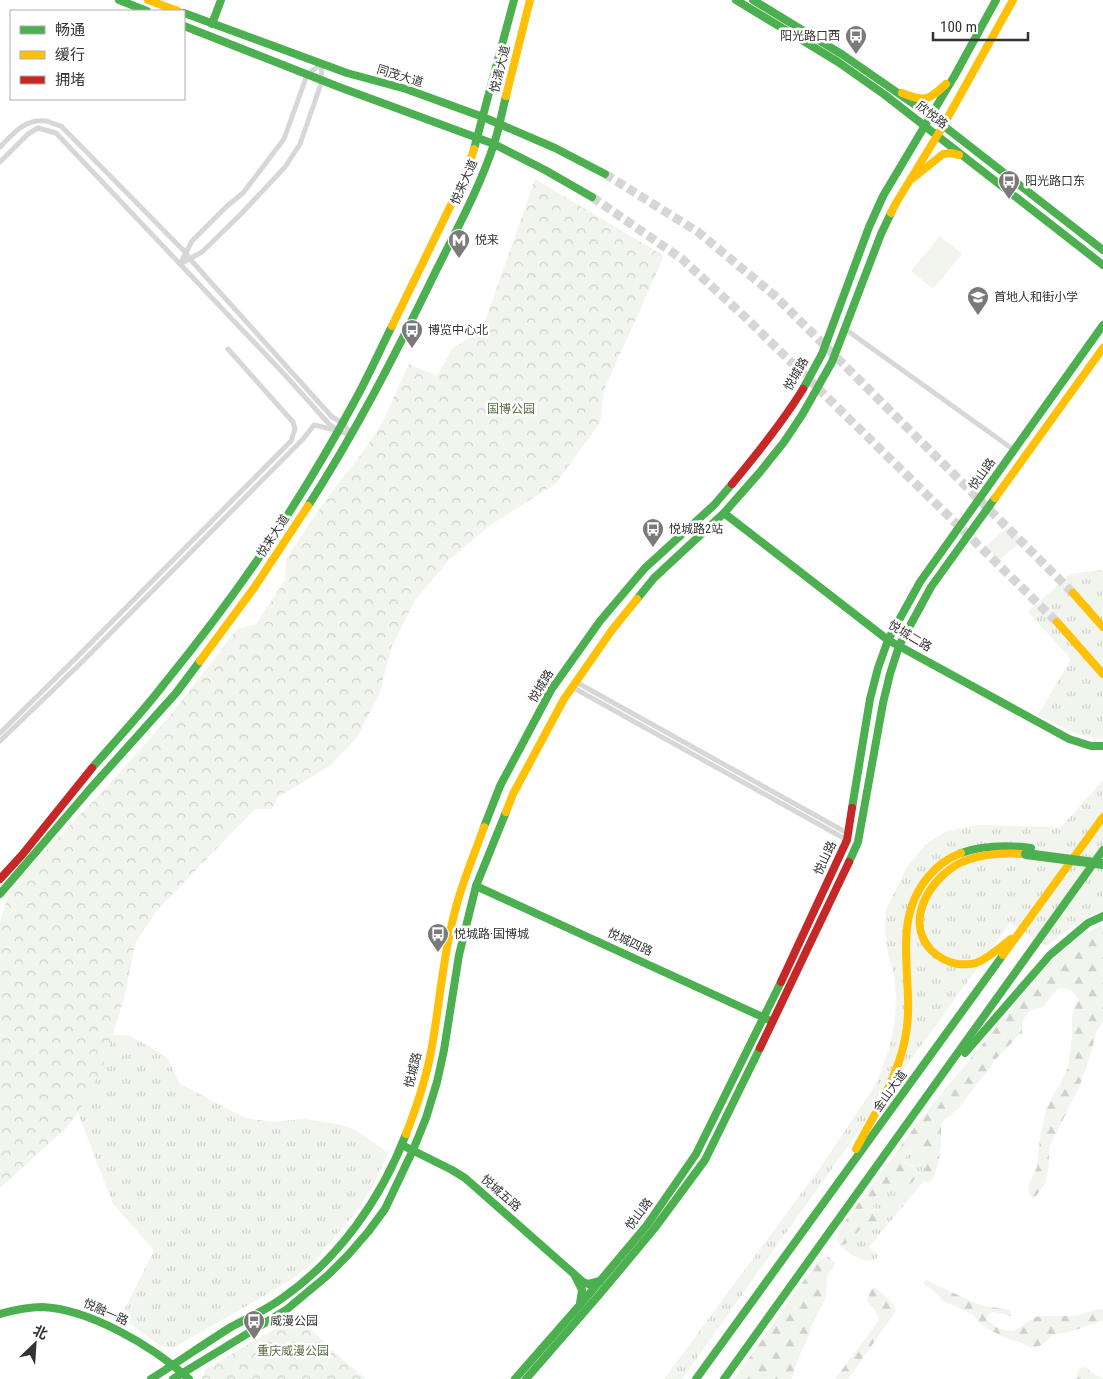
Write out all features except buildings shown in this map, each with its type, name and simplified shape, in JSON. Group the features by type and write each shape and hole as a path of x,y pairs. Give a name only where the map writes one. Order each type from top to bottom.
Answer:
{"main road":[{"path":"119,0 145,10"},
{"path":"148,0 175,10"},
{"path":"212,24 221,0"},
{"name":"悦清大道","path":"478,137 514,0"},
{"name":"悦清大道","path":"494,144 530,0"},
{"name":"欣悦路","path":"736,0 838,62 885,95 928,121"},
{"name":"欣悦路","path":"753,0 843,55 887,86 928,121 1103,250"},
{"name":"悦城路","path":"151,1379 232,1327 280,1300 319,1268 339,1247 358,1224 374,1200 402,1145 414,1114 432,1047 451,926 464,880 500,786 552,690 600,621 645,568 714,505 753,459 791,408 822,354 869,227 883,196 955,75 996,0"},
{"name":"悦城路","path":"173,1379 186,1376 286,1310 328,1275 368,1232 385,1209 426,1118 444,1050 459,955 476,886 513,794 564,699 612,630 654,578 724,513 784,442 802,415 832,362 881,234 908,182 940,130 1013,0"},
{"name":"同茂大道","path":"185,14 347,74 406,89 483,117 555,148 605,174"},
{"path":"185,26 322,81 478,137 546,170 592,197"},
{"path":"887,86 917,99 927,99 933,97 955,75"},
{"name":"欣悦路","path":"940,130 964,156 1103,265"},
{"name":"悦来大道","path":"1,875 163,686 245,579 299,498 354,403 466,174 478,137"},
{"name":"悦来大道","path":"0,894 89,790 176,693 254,588 334,466 352,435 443,257 480,180 494,144"},
{"path":"908,182 943,154 951,153 964,156"},
{"name":"悦山路","path":"526,1379 654,1229 705,1160 769,1020 848,837 870,700 878,668 888,640 920,582 1103,325"},
{"name":"悦山路","path":"515,1379 647,1225 696,1154 769,1020 858,842 883,703 899,646 930,587 1103,348"},
{"name":"悦城二路","path":"724,513 888,640 1069,739 1091,746 1103,746"},
{"path":"1073,593 1103,627"},
{"path":"1057,622 1103,674"},
{"name":"金山大道","path":"696,1379 1103,817"},
{"path":"841,1179 887,1090 903,1050 909,1010 906,929 916,894 932,872 956,854 989,846 1006,846 1103,864"},
{"path":"724,1379 1103,850"},
{"path":"1020,932 988,956 976,962 958,964 948,962 933,952 923,938 919,920 921,909 930,889 959,863 990,854 1028,851 1103,857"},
{"name":"悦城四路","path":"476,886 769,1020"},
{"path":"924,1101 1050,954 1088,923 1103,916"},
{"name":"悦城五路","path":"402,1145 465,1178 588,1285 596,1284 601,1280"},
{"path":"574,1274 582,1290 579,1306"},
{"name":"悦融一路","path":"0,1314 28,1307 54,1308 79,1313 108,1324 131,1337 186,1376"}],"street":[{"path":"180,264 192,241 243,193 284,139 307,75 321,64"},
{"path":"180,264 202,252 285,166 300,144 322,81 321,64"},
{"path":"0,147 18,129 31,121 46,121 61,126 186,253 341,427 352,435"},
{"path":"0,162 28,134 38,128 56,133 286,376 328,424 341,427 352,435"},
{"path":"845,329 1014,450"},
{"path":"0,732 291,441 294,429 293,422 228,349"},
{"path":"0,741 81,663 314,426 341,427"},
{"path":"574,684 848,837"},
{"path":"1,875 10,883"}],"green space":[{"name":"国博公园","path":"535,179 664,256 604,390 600,423 556,483 488,527 449,560 415,600 392,646 379,695 357,737 330,766 278,797 271,809 255,809 156,911 135,944 125,995 103,1065 90,1092 78,1113 65,1129 0,1188 0,921 12,885 99,795 170,716 237,629 256,624 285,580 286,559 327,498 366,448 383,421 409,364 437,376 453,348 482,330"},
{"path":"940,236 962,254 933,289 911,271"},
{"path":"1009,526 1022,541 999,560 986,546"},
{"path":"1101,570 1103,572 1103,739 1077,734 1038,715 1071,659 1028,612 1070,574"},
{"path":"1103,780 1103,911 1074,926 1047,946 1010,923 682,1379 664,1379 820,1168 876,1084 889,1049 895,1020 896,997 894,975 887,949 886,910 907,867 925,845 947,831 979,825 1061,827"},
{"path":"1103,924 1103,1022 1096,1032 1080,1085 1049,1148 1046,1182 1036,1196 1032,1198 1028,1192 1030,1181 1037,1167 1040,1138 1046,1110 1068,1067 1072,1017 1078,1000 1073,992 1062,988 1055,991 1045,1005 1029,1011 1022,1022 1022,1033 997,1058 958,1109 943,1121 941,1125 938,1166 932,1180 924,1181 922,1176 928,1162 928,1153 920,1150 910,1151 904,1161 916,1171 913,1182 904,1188 889,1185 873,1198 871,1202 873,1207 885,1215 882,1224 874,1227 870,1224 865,1224 847,1243 840,1246 837,1238 840,1228 920,1120 1052,961 1078,938"},
{"path":"113,1035 129,1035 167,1057 180,1084 246,1118 273,1122 304,1119 337,1124 354,1129 388,1153 374,1183 359,1208 315,1261 295,1277 271,1292 173,1348 159,1345 121,1317 154,1250 113,1204 78,1113 98,1075"},
{"path":"918,1149 928,1153 928,1162 922,1176 924,1181 869,1247 878,1255 876,1259 861,1260 840,1246 847,1243 865,1224 870,1224 881,1212 873,1207 871,1202 873,1197 889,1184 895,1187 906,1188 912,1184 913,1166 904,1161 909,1152"},
{"path":"827,1256 835,1262 834,1267 828,1274 825,1299 814,1320 792,1379 734,1379 819,1259"},
{"path":"926,1280 973,1302 1011,1310 1011,1316 994,1312 988,1314 987,1320 1002,1330 1014,1331 1035,1317 1075,1316 1099,1309 1103,1310 1103,1322 1100,1321 1073,1331 1052,1335 1043,1344 1031,1348 990,1330 972,1314 943,1301 933,1290 923,1284"},
{"path":"875,1287 894,1306 896,1309 894,1314 848,1379 835,1379 879,1320 876,1311 867,1300 871,1290"},
{"name":"重庆威漫公园","path":"298,1315 328,1347 366,1379 202,1379 205,1370"},
{"path":"1086,1367 1103,1379 1075,1379 1080,1368"}],"tunnel":[{"path":"605,174 698,232 774,295 1073,593"},
{"path":"592,197 682,259 745,317 1057,622"}],"traffic: fast":[{"path":"119,0 144,10"},
{"path":"212,24 221,0"},
{"path":"474,149 514,0"},
{"path":"736,0 838,62 885,95 1103,265"},
{"path":"753,0 843,55 931,116 1103,250"},
{"path":"803,389 822,354 869,227 883,196 955,75 996,0"},
{"path":"185,13 347,73 406,89 483,117 555,148 605,174"},
{"path":"185,26 339,87 494,144 592,197"},
{"path":"308,506 342,451 373,394 465,213 494,144 506,96"},
{"path":"637,599 654,578 724,513 784,442 802,415 832,362 881,234 891,213"},
{"path":"852,808 870,699 888,640 920,582 1103,325"},
{"path":"92,768 147,705 190,651 241,583 289,513 333,441 392,326"},
{"path":"484,827 500,786 551,690 600,621 645,568 714,505 732,484"},
{"path":"849,862 858,842 883,703 899,646 931,587 995,498"},
{"path":"724,513 888,640 1069,739 1091,746 1103,746"},
{"path":"0,894 89,790 176,693 200,661"},
{"path":"173,1379 286,1310 328,1275 348,1255 385,1209 413,1150 426,1118 437,1082 459,955 476,886 506,812"},
{"path":"961,853 978,848 996,846 1031,848"},
{"path":"724,1379 1103,850"},
{"path":"1026,854 1103,864"},
{"path":"476,886 767,1019"},
{"path":"965,1053 1050,955 1088,923 1103,916"},
{"path":"696,1379 1003,955"},
{"path":"515,1379 647,1225 696,1154 781,982"},
{"path":"526,1379 654,1229 705,1160 760,1048"},
{"path":"151,1379 231,1327 275,1303 302,1283 321,1265 356,1226 371,1204 384,1182 406,1134"},
{"path":"402,1145 465,1178 574,1274"},
{"path":"580,1303 582,1290 574,1274 588,1284 600,1281"},
{"path":"0,1314 42,1307 61,1309 80,1315 100,1322 140,1343 189,1379"}],"traffic: slow":[{"path":"148,0 175,10"},
{"path":"506,96 530,0"},
{"path":"891,213 943,126 1013,0"},
{"path":"902,93 916,98 926,98 935,94 946,84"},
{"path":"392,326 466,174 474,149"},
{"path":"912,179 943,154 959,155"},
{"path":"995,498 1103,348"},
{"path":"200,661 254,588 308,506"},
{"path":"1073,593 1103,627"},
{"path":"506,812 513,794 564,699 612,630 637,599"},
{"path":"1057,622 1103,674"},
{"path":"1003,955 1103,817"},
{"path":"406,1134 421,1091 430,1057 445,957 457,902 484,827"},
{"path":"856,1149 891,1082 905,1039 908,1018 906,935 909,915 916,895 935,870 947,860 961,853"},
{"path":"1011,939 981,961 971,964 953,963 934,953 923,938 920,926 921,913 925,900 932,888 941,877 962,862 994,854 1026,854"}],"traffic: jam":[{"path":"732,484 787,414 803,389"},
{"path":"0,879 22,855 92,768"},
{"path":"781,982 847,840 852,808"},
{"path":"760,1048 849,862"}],"place":[{"name":"阳光路口西","path":"856,55"},
{"name":"阳光路口东","path":"1009,200"},
{"name":"悦来","path":"459,259"},
{"name":"首地人和街小学","path":"978,316"},
{"name":"博览中心北","path":"412,349"},
{"name":"悦城路2站","path":"653,548"},
{"name":"悦城路·国博城","path":"438,953"},
{"name":"威漫公园","path":"254,1340"}]}
